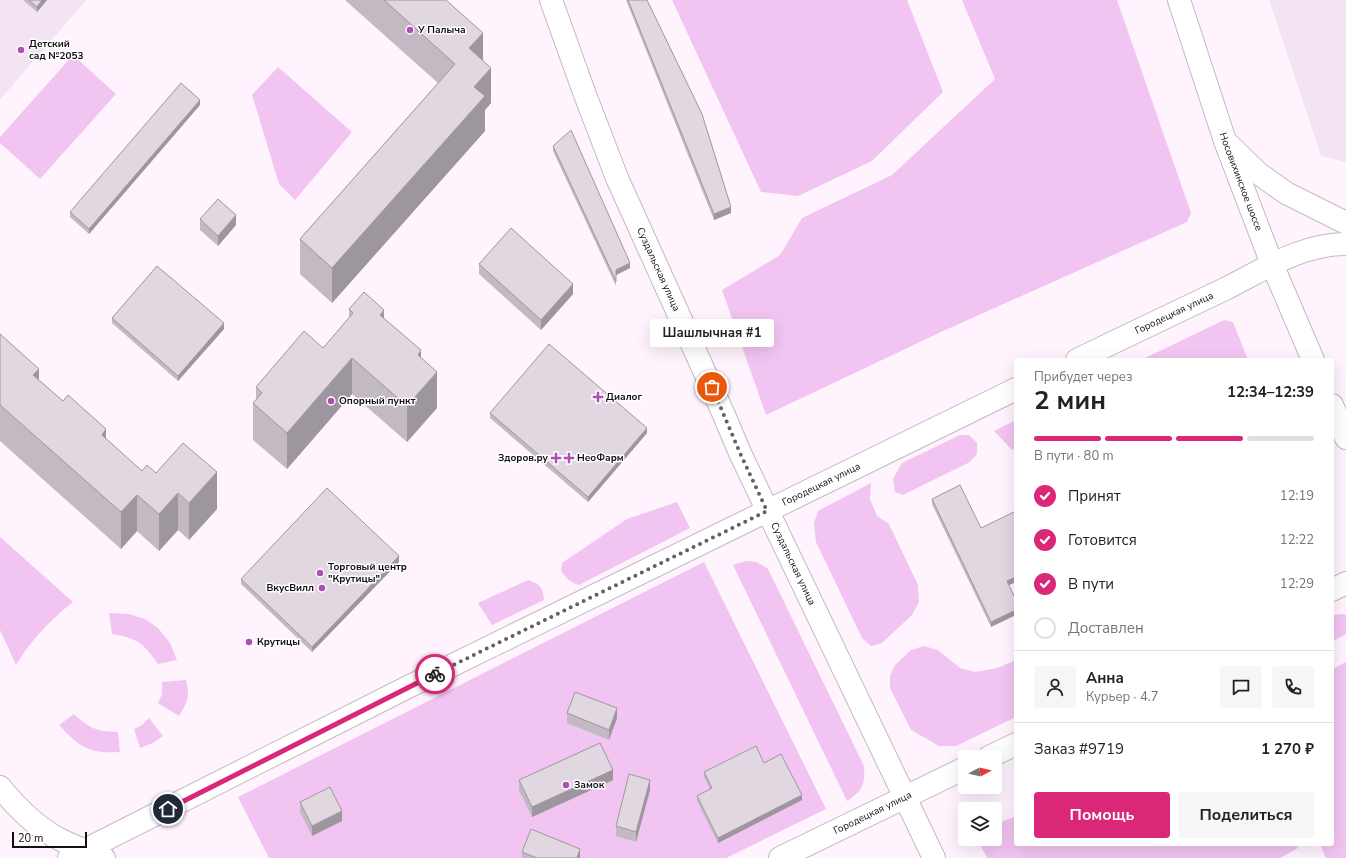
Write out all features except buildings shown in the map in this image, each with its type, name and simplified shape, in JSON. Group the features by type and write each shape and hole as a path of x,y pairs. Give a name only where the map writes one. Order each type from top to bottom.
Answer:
{"street":[{"name":"Суздальская улица","path":"551,0 617,178 767,511 934,858"},
{"name":"Носовихинское шоссе","path":"1179,0 1225,141 1272,264 1312,358"},
{"path":"1225,141 1258,173 1286,193 1346,222"},
{"name":"Городецкая улица","path":"1081,358 1229,287 1272,264 1294,255 1324,246 1346,244"},
{"name":"Городецкая улица","path":"86,855 408,687 1014,390"},
{"path":"1334,410 1346,438"},
{"path":"1334,589 1346,583"},
{"path":"1002,750 1014,745"},
{"name":"Городецкая улица","path":"780,858 958,772"},
{"path":"0,787 19,809 39,826 86,855"}],"shaded area":[{"name":"Детский сад №2053","path":"0,0 86,0 0,100"},
{"path":"672,0 907,0 943,92 872,161 798,196 761,192"},
{"path":"962,0 1117,0 1191,213 1187,222 941,332 766,415 722,290 780,255 802,218 892,175 995,79"},
{"path":"1269,0 1346,0 1346,162 1321,156"},
{"path":"73,55 116,94 40,179 0,143 0,137"},
{"path":"278,67 352,132 295,200 279,184 252,95"},
{"path":"1224,320 1233,322 1247,358 1145,358"},
{"path":"1014,421 1014,449 1012,450 994,431"},
{"path":"960,435 969,435 977,443 977,454 970,462 903,495 895,492 893,479 902,463"},
{"path":"871,483 870,499 877,516 889,524 918,585 919,602 912,615 882,643 871,646 862,638 816,542 814,523 818,511"},
{"path":"677,502 690,528 579,585 569,580 561,571 562,563 627,519"},
{"path":"0,537 73,602 56,616 42,631 28,647 16,665 0,630"},
{"path":"745,561 757,562 768,569 864,766 862,787 857,794 847,801 733,565"},
{"path":"704,562 826,809 726,858 269,858 238,797"},
{"path":"528,580 535,583 542,589 544,600 492,625 478,603"},
{"path":"109,613 129,614 145,619 158,628 170,643 177,660 158,664 144,646 134,640 112,634"},
{"path":"1334,615 1346,615 1346,634 1334,641"},
{"path":"924,646 938,650 960,668 975,672 997,668 1014,661 1014,718 956,746 939,746 911,730 890,688 890,676 895,665 911,650"},
{"path":"1346,662 1346,858 1326,858 1321,846 1334,846 1334,668"},
{"path":"186,680 188,695 179,716 158,703 162,694 162,682"},
{"path":"74,714 89,726 99,730 118,732 120,752 100,752 85,748 79,744 59,725"},
{"path":"149,718 163,736 153,743 140,748 134,729 142,725"},
{"path":"1014,817 1014,846 1298,846 1298,848 1280,858 987,858 981,846 1002,846 1002,822"}],"way so far":[{"path":"435,674 767,511 712,387"}],"place":[{"name":"У Палыча","path":"410,30"},
{"name":"Детский сад №2053","path":"21,50"},
{"name":"Шашлычная #1","path":"712,387"},
{"name":"Диалог","path":"598,397"},
{"name":"Опорный пункт","path":"331,401"},
{"name":"Здоров.ру","path":"556,458"},
{"name":"НеоФарм","path":"569,458"},
{"name":"Торговый центр \"Крутицы\"","path":"320,573"},
{"name":"ВкусВилл","path":"322,588"},
{"name":"Крутицы","path":"249,642"},
{"name":"Замок","path":"566,785"}],"route":[{"path":"168,809 435,674"}]}
